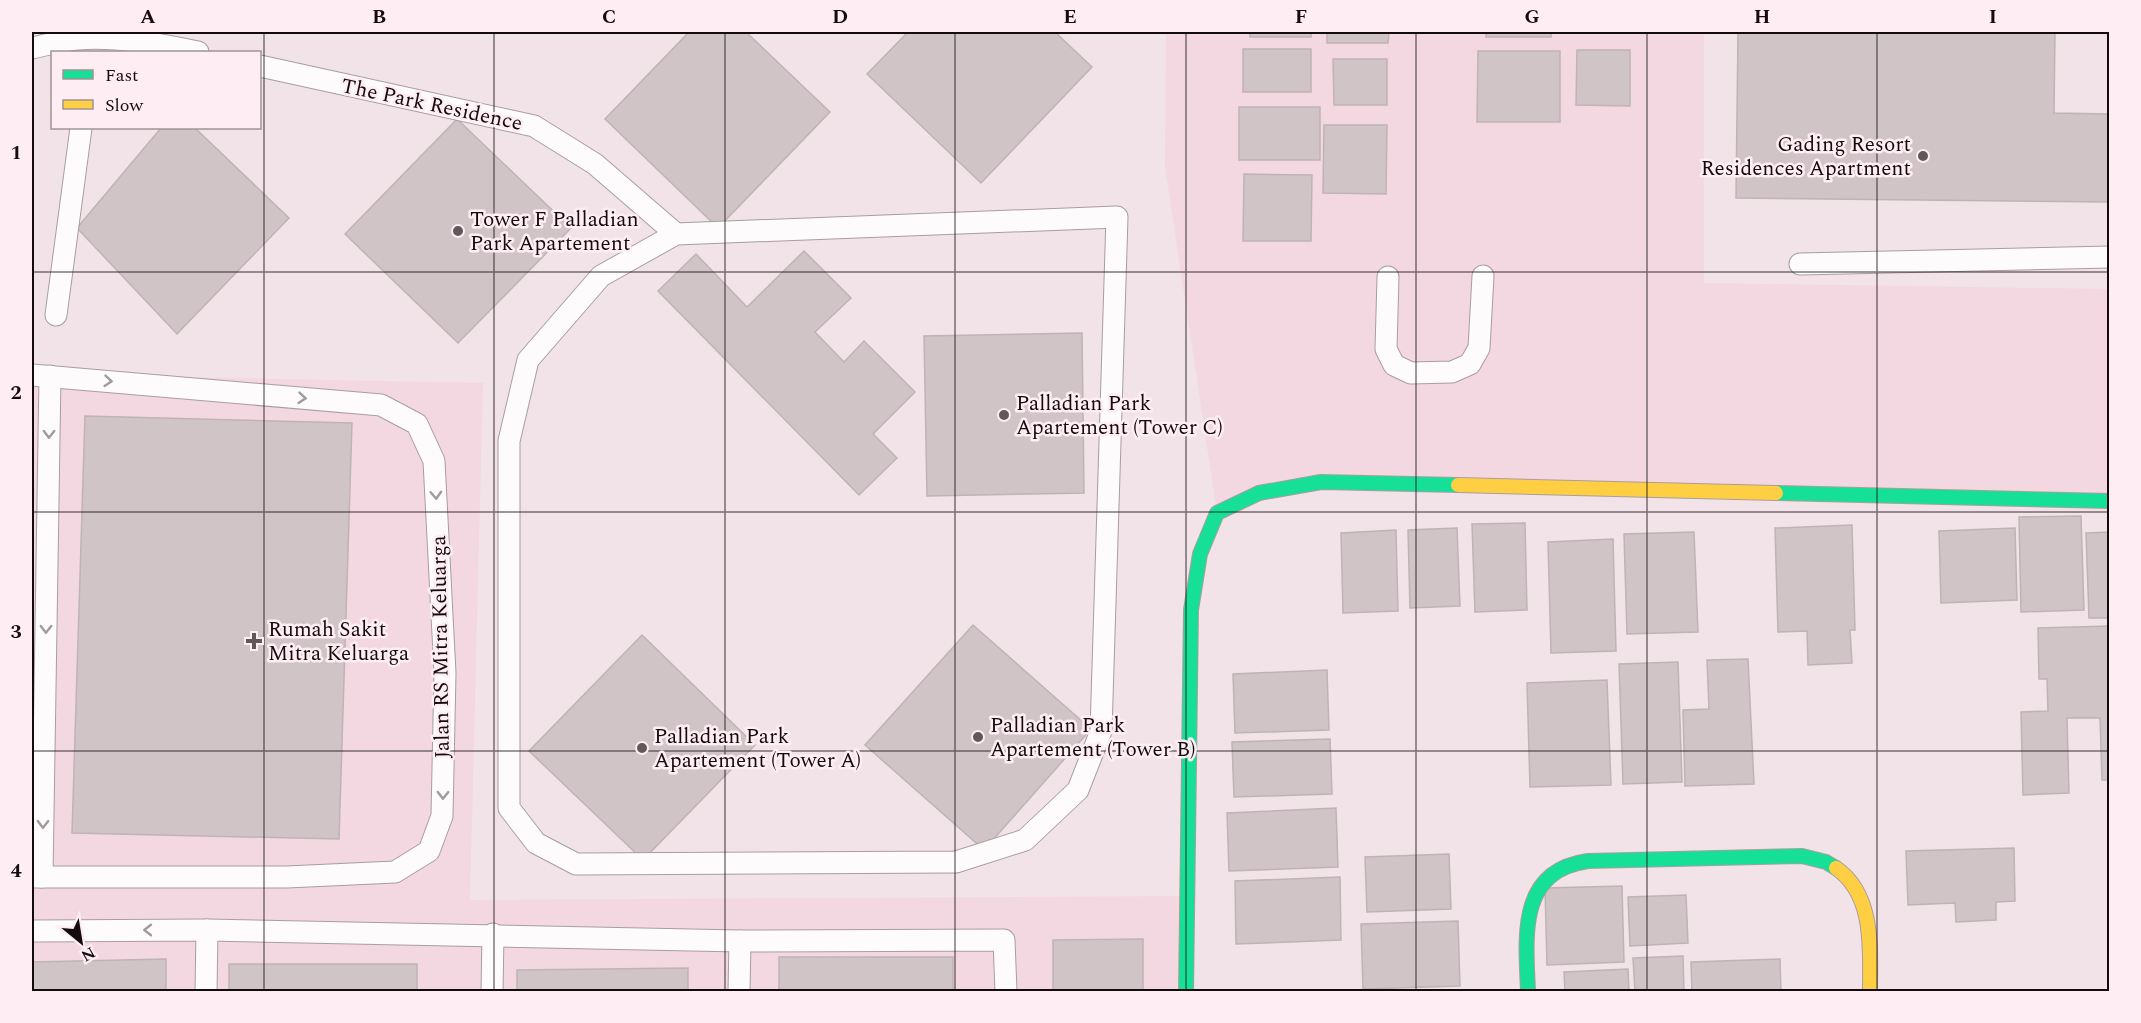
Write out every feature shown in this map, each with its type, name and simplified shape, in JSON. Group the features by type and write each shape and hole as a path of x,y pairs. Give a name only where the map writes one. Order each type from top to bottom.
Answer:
{"street":[{"path":"1186,992 1191,610 1200,554 1217,513 1259,493 1321,482 2109,501"},
{"path":"1528,992 1527,932 1531,908 1542,883 1563,866 1588,861 1802,856 1828,862 1850,877 1864,902 1870,931 1870,992"}],"lane":[{"path":"55,32 89,43"},
{"path":"32,48 89,43 167,46 193,51"},
{"name":"The Park Residence","path":"261,66 534,126 595,164 676,234"},
{"path":"56,315 81,129"},
{"path":"1118,217 1101,731 1078,790 1025,840 956,862 576,864 536,843 509,808 509,441 528,360 601,276 676,234 1118,217"},
{"path":"1800,264 2109,257"},
{"path":"1388,277 1386,349 1394,365 1411,373 1452,372 1470,364 1479,348 1483,276"},
{"name":"Jalan RS Mitra Keluarga","path":"41,375 381,405 417,423 434,461 445,685 442,816 429,851 395,872 287,877 37,877 41,375"},
{"path":"206,992 207,930"},
{"path":"32,931 207,930 494,934 740,941 1004,940 1006,992"},
{"path":"492,992 494,934"},
{"path":"739,992 740,941"}],"shaded area":[{"path":"1166,32 1704,32 1704,283 2109,289 2109,501 1314,483 1217,513 1165,167"},
{"name":"Rumah Sakit Mitra Keluarga","path":"32,374 483,383 470,900 1187,896 1186,991 32,992"}],"building":[{"path":"689,32 746,32 830,112 718,228 605,119"},
{"path":"908,32 1055,32 1092,67 981,183 867,74"},
{"path":"1250,32 1311,32 1311,37 1250,37"},
{"path":"1327,32 1389,32 1388,43 1327,43"},
{"path":"1486,32 1551,32 1551,37 1486,37"},
{"name":"Gading Resort Residences Apartment","path":"1738,32 2055,32 2054,113 2110,114 2110,202 1736,198"},
{"path":"1243,49 1311,49 1311,92 1243,92"},
{"path":"1577,50 1630,50 1630,106 1576,105"},
{"path":"1478,51 1560,51 1560,122 1477,122"},
{"path":"1333,59 1387,59 1387,105 1334,105"},
{"path":"1239,107 1320,107 1320,160 1239,160"},
{"name":"Tower F Palladian Park Apartement","path":"457,119 571,228 458,343 345,234"},
{"path":"1324,125 1387,125 1386,194 1323,193"},
{"path":"160,129 196,129 289,218 177,334 77,228"},
{"path":"1244,174 1312,175 1311,241 1243,241"},
{"path":"804,251 851,298 815,332 844,362 864,341 915,392 873,434 897,458 859,495 658,291 696,254 747,307"},
{"name":"Palladian Park Apartement (Tower C)","path":"1082,333 1084,493 927,496 924,336"},
{"path":"85,416 352,423 339,839 72,833"},
{"path":"2081,516 2084,610 2021,612 2019,517"},
{"path":"1525,523 1527,610 1475,612 1472,524"},
{"path":"1852,525 1855,630 1850,630 1852,663 1808,665 1807,631 1778,632 1775,528"},
{"path":"1457,528 1460,606 1410,608 1408,530"},
{"path":"2015,528 2017,600 1941,603 1939,531"},
{"path":"1396,530 1398,611 1343,613 1341,533"},
{"path":"1694,532 1698,632 1627,634 1624,534"},
{"path":"2110,532 2110,618 2089,618 2086,533"},
{"path":"1613,539 1616,651 1551,653 1548,542"},
{"name":"Palladian Park Apartement (Tower B)","path":"973,625 1091,729 984,850 865,745"},
{"path":"2110,626 2110,780 2102,780 2100,718 2067,718 2069,793 2023,795 2021,712 2048,711 2047,679 2039,679 2038,628"},
{"name":"Palladian Park Apartement (Tower A)","path":"642,635 755,745 643,860 529,751"},
{"path":"1748,659 1754,784 1685,786 1683,710 1709,709 1707,660"},
{"path":"1678,662 1682,782 1623,784 1619,664"},
{"path":"1327,670 1329,730 1235,733 1233,674"},
{"path":"1607,680 1611,785 1530,787 1527,683"},
{"path":"1330,739 1332,794 1234,797 1232,742"},
{"path":"1336,808 1338,867 1229,871 1227,813"},
{"path":"2014,848 2015,901 1996,902 1996,920 1956,922 1955,903 1908,905 1906,851"},
{"path":"1449,854 1451,909 1367,912 1365,857"},
{"path":"1340,877 1341,940 1236,944 1235,881"},
{"path":"1622,886 1624,962 1547,965 1545,888"},
{"path":"1686,895 1688,943 1630,946 1628,897"},
{"path":"1458,921 1460,986 1363,989 1361,924"},
{"path":"1143,939 1143,992 1053,992 1053,940"},
{"path":"1683,956 1684,992 1635,992 1633,958"},
{"path":"779,957 953,957 953,992 779,992"},
{"path":"166,959 166,992 32,992 32,962"},
{"path":"1780,959 1781,992 1692,992 1691,962"},
{"path":"229,964 417,964 417,992 229,992"},
{"path":"688,968 688,992 517,992 517,970"},
{"path":"1628,969 1629,992 1565,992 1564,972"}],"traffic: fast":[{"path":"1186,992 1191,610 1200,554 1217,513 1259,493 1321,482 1458,485"},
{"path":"1776,493 2110,501"},
{"path":"1528,992 1527,929 1531,910 1537,892 1548,878 1565,867 1588,861 1802,856 1826,862 1836,868"}],"traffic: slow":[{"path":"1458,485 1776,493"},
{"path":"1836,868 1849,879 1864,908 1870,941 1870,992"}],"place":[{"name":"Gading Resort Residences Apartment","path":"1923,156"},
{"name":"Tower F Palladian Park Apartement","path":"458,231"},
{"name":"Palladian Park Apartement (Tower C)","path":"1004,415"},
{"name":"Rumah Sakit Mitra Keluarga","path":"254,641"},
{"name":"Palladian Park Apartement (Tower B)","path":"978,737"},
{"name":"Palladian Park Apartement (Tower A)","path":"642,748"}]}
